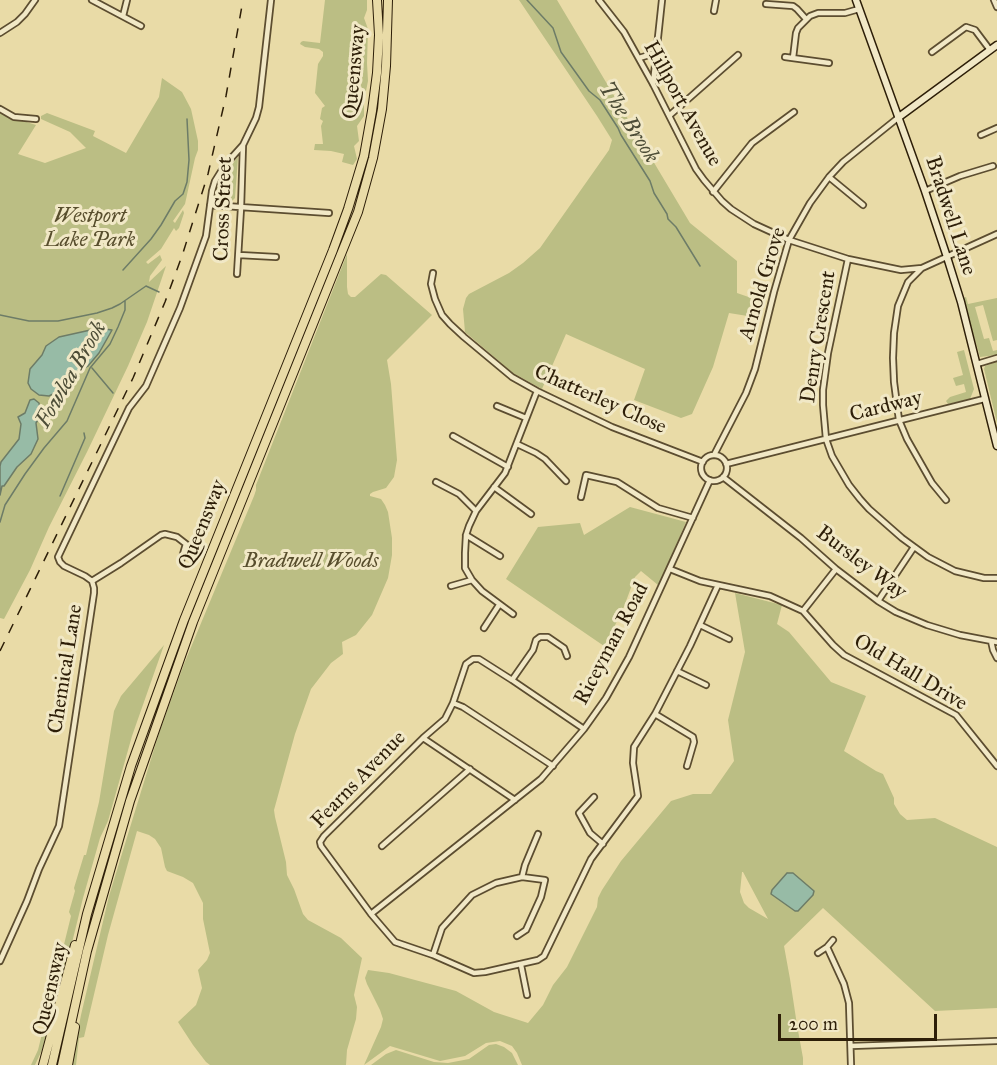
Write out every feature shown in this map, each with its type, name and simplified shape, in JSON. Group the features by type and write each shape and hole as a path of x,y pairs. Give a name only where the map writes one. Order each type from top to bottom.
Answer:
{"highway":[{"name":"Queensway","path":"52,1065 87,914 131,766 184,620 348,209 364,156 377,73 379,35 375,0"},
{"name":"Queensway","path":"62,1065 87,951 130,801 193,622 358,212 373,158 382,109 388,0"},
{"path":"43,1065 96,864 117,813"},
{"path":"68,1065 87,951"}],"street":[{"path":"0,33 17,22 35,0"},
{"path":"92,0 141,26"},
{"path":"123,16 127,0"},
{"path":"271,0 256,118 243,145 219,174 212,191 210,205 329,213"},
{"name":"Hillport Avenue","path":"599,0 624,32 639,58 696,169 713,192 731,209 754,224 789,240 848,259 902,270 922,268 997,234"},
{"path":"653,84 662,0"},
{"path":"714,11 716,0"},
{"name":"Bradwell Lane","path":"856,0 947,257 977,364 984,399 995,431 997,446"},
{"path":"994,0 997,7"},
{"path":"766,4 793,6 806,19"},
{"path":"793,58 796,33 806,19 818,13 845,13 859,9"},
{"path":"932,52 966,27 975,30 990,50"},
{"path":"899,117 997,45"},
{"path":"639,58 656,53"},
{"path":"670,115 738,55"},
{"path":"785,57 829,63"},
{"path":"0,109 14,117 36,119"},
{"path":"713,192 752,143 794,112"},
{"name":"Arnold Grove","path":"714,455 746,393 755,369 789,240 810,203 829,177 843,162 899,117"},
{"path":"981,135 997,128"},
{"name":"Cross Street","path":"237,274 243,145"},
{"path":"925,191 960,176 993,166"},
{"path":"829,177 863,205"},
{"name":"Chemical Lane","path":"0,962 59,826 94,593 92,581 64,566 58,557 129,408 146,386 180,308 206,236 210,205"},
{"path":"239,255 276,257"},
{"name":"Denry Crescent","path":"848,259 828,353 823,390 826,439 839,470 860,499 892,530 914,547 955,571 984,578 997,578"},
{"path":"922,268 908,282 898,306 894,333 894,382 899,420 922,466 946,500"},
{"path":"902,270 908,282"},
{"name":"Chatterley Close","path":"433,273 431,284 442,315 464,337 512,376 537,391 612,427 703,462"},
{"path":"977,364 997,358"},
{"path":"513,614 482,591 472,580 465,568 466,535 476,511 508,467 537,391"},
{"name":"Cardway","path":"726,464 984,399"},
{"path":"497,406 504,406 526,418"},
{"path":"460,439 464,431"},
{"path":"453,436 508,467"},
{"path":"517,444 545,459 566,481"},
{"path":"714,455 722,458 726,464 726,472 723,477 710,480 703,473 703,462 714,455"},
{"path":"581,497 586,475 617,482 658,508 693,518"},
{"name":"Bursley Way","path":"723,477 801,538 836,569 896,612 960,635 994,641"},
{"name":"Riceyman Road","path":"371,914 541,779 584,729 606,698 629,657 710,480"},
{"path":"436,482 459,494 476,511"},
{"path":"494,487 531,514"},
{"path":"92,581 165,534 177,537 186,544 181,561"},
{"path":"466,535 500,556"},
{"path":"878,601 914,547"},
{"path":"670,569 699,581 770,596 803,611 836,569"},
{"path":"451,586 472,580"},
{"name":"Fearns Avenue","path":"584,729 479,659 473,659 466,664 446,718 324,836 320,842 321,846 394,942 433,955 474,973 538,960 544,956 591,860 638,796 633,763 634,747 655,714 718,585"},
{"path":"484,628 500,605"},
{"name":"Old Hall Drive","path":"803,611 844,655 956,715 997,766"},
{"path":"700,625 729,639"},
{"path":"512,680 540,637 548,637 564,648 567,657"},
{"path":"994,641 993,650 997,658"},
{"path":"677,671 706,686"},
{"path":"453,703 463,707 553,766"},
{"path":"655,714 693,737 694,742 686,762"},
{"path":"423,738 515,800"},
{"path":"382,846 470,769"},
{"path":"594,797 579,813 590,833 603,844"},
{"path":"522,877 538,834"},
{"path":"433,955 441,928 472,895 496,883 522,877 544,880 541,897 526,930 517,936"},
{"path":"818,953 833,940"},
{"path":"827,947 844,984 849,1003 851,1065"},
{"path":"521,964 527,996"},
{"path":"851,1046 997,1041"}],"green space":[{"path":"325,0 367,0 364,18 368,29 368,81 364,116 357,126 359,141 354,146 357,159 353,165 342,162 344,154 314,150 315,144 323,144 321,126 323,121 320,119 322,108 325,106 315,93 318,64 323,52 300,44 303,41 320,43"},
{"path":"519,0 557,0 690,223 737,261 737,293 763,302 760,318 729,313 713,367 692,414 681,418 634,400 645,369 566,334 542,389 513,373 465,332 463,309 469,294 509,273 540,248 609,150 612,140"},
{"name":"Westport Lake Park","path":"162,78 182,92 191,109 198,141 198,150 185,204 173,221 175,223 183,210 184,213 179,228 176,231 174,228 161,249 146,262 148,264 160,255 162,260 150,276 149,282 166,266 147,322 30,570 4,619 0,618 0,111 36,125 18,154 45,163 86,148 70,132 41,119 41,116 47,113 95,131 93,136 126,153 159,97"},
{"path":"238,157 235,198 231,202 221,202 215,196 218,184"},
{"name":"Bradwell Woods","path":"347,254 347,287 351,297 355,297 381,274 386,275 432,315 387,360 397,460 394,477 386,488 373,492 370,496 381,499 388,512 392,555 388,578 372,615 356,635 342,642 343,654 331,663 311,689 295,734 274,810 287,875 303,914 308,920 341,938 362,958 354,995 357,1007 356,1019 347,1050 346,1065 210,1065 206,1062 178,1022 196,1005 202,988 198,970 210,953 203,919 203,903 193,883 167,871 161,848 155,839 137,831 108,935 84,1037 79,1038 76,1065 71,1065 109,896 159,733 184,664 254,496 256,485"},
{"path":"966,297 968,304 997,298 997,340 993,341 983,305 975,307 984,339 989,338 993,351 997,350 997,355 980,357 963,298"},
{"path":"964,350 974,389 970,399 948,404 946,401 950,397 966,392 964,384 956,386 953,378 963,375 957,352"},
{"path":"997,362 997,423 984,369 985,366"},
{"path":"630,507 686,522 658,585 641,571 635,577 622,612 604,646 506,579 538,527 580,523 584,535"},
{"path":"735,593 782,605 777,624 789,632 831,682 866,696 844,751 883,774 900,814 907,820 935,818 997,847 997,1008 935,1011 823,908 784,946 803,1065 522,1065 512,1046 500,1041 486,1043 465,1056 440,1061 390,1046 364,1065 383,1019 365,978 368,970 389,973 456,991 494,1012 528,1023 543,1005 553,985 567,967 597,907 602,890 621,861 671,801 693,794 711,794 734,761 728,720 745,652","holes":["743,872 768,919 744,903 740,892"]},
{"path":"164,645 132,736 108,821 100,838 42,1050 35,1065 31,1065 38,1050 71,916 69,912 74,888 84,855 86,855 99,802 114,711 121,696"},
{"path":"496,1044 512,1053 518,1065 371,1065 396,1050 434,1062 448,1063 469,1059 489,1045"}],"water":[{"path":"101,325 105,329 112,330 99,353 88,366 78,371 66,385 49,396 39,395 31,389 28,383 30,369 42,355 46,346 59,337 95,329"},
{"path":"34,399 39,403 41,415 36,423 38,439 31,454 2,486 0,495 1,462 19,439 21,424 18,417 25,413 30,400"},
{"path":"787,873 793,873 814,891 798,911 771,894"}],"waterway":[{"name":"The Brook","path":"527,0 553,28 561,52 589,91 600,100 650,181 668,219 676,227 700,266"},
{"name":"Fowlea Brook","path":"123,270 151,239 175,201 183,194 187,182 189,160 187,119"},
{"path":"0,315 29,321 58,321 112,308 146,286 159,292"},
{"name":"Fowlea Brook","path":"0,522 5,505 25,474 67,421 90,368 110,344 125,310 125,301"},
{"path":"92,368 113,393"},
{"path":"60,496 85,438 84,433"}],"railway":[{"path":"0,651 133,378 165,302 208,174 226,96 243,0"}]}
